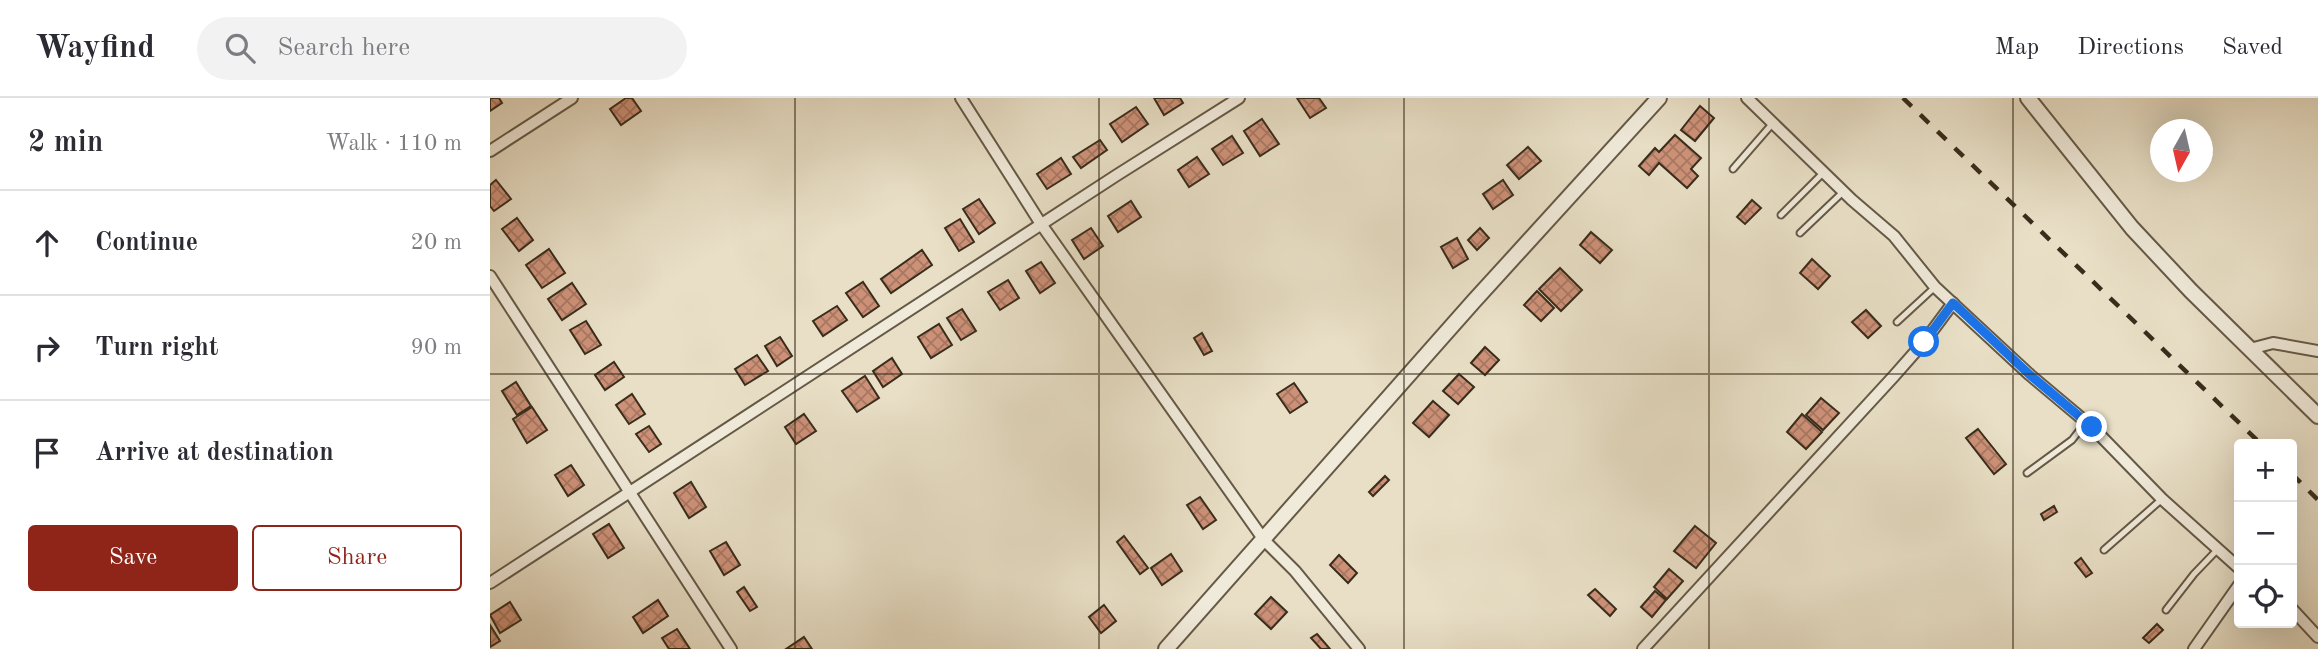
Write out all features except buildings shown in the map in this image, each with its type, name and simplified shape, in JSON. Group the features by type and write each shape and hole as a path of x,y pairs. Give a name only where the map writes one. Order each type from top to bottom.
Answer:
{"street":[{"path":"490,151 572,98"},
{"path":"961,98 1041,224 1264,540 1294,571 1359,649"},
{"path":"490,583 1239,98"},
{"path":"1166,649 1474,301 1659,98"},
{"path":"1747,98 1894,236 1935,287 2030,375 2086,422 2162,499 2236,565"},
{"path":"2028,98 2132,228 2191,291 2318,416"},
{"path":"490,276 731,649"},
{"path":"1643,649 1902,368 1953,303"},
{"path":"2250,349 2273,343 2318,351"},
{"path":"2194,649 2234,592"},
{"path":"2297,614 2318,637"}],"lane":[{"path":"1733,169 1773,123"},
{"path":"1781,215 1824,172"},
{"path":"1800,233 1844,191"},
{"path":"1897,322 1935,287"},
{"path":"2028,473 2072,440 2086,422"},
{"path":"2104,550 2162,499"},
{"path":"2166,610 2218,549"}],"railway":[{"path":"1903,98 2256,439"},
{"path":"2297,479 2318,500"}],"route":[{"path":"1924,342 1953,303 2030,375 2092,427"}]}
